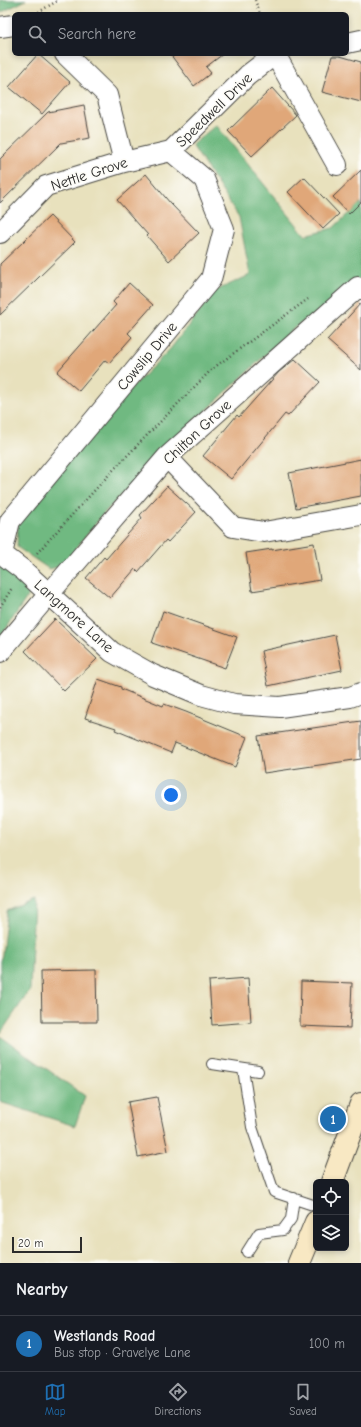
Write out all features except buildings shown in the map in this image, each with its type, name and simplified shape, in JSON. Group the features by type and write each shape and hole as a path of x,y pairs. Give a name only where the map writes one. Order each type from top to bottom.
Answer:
{"street":[{"path":"0,27 12,25"},
{"path":"349,42 361,40"},
{"path":"67,56 107,95 124,162"},
{"name":"Speedwell Drive","path":"171,151 248,75 272,56"},
{"name":"Speedwell Drive","path":"276,56 338,165"},
{"name":"Nettle Grove","path":"0,233 46,186 124,162 171,151"},
{"name":"Cowslip Drive","path":"1,554 10,521 211,279 224,228 204,180 171,151"},
{"name":"Chilton Grove","path":"0,652 167,457 358,287 361,289"},
{"path":"167,457 233,527 264,532 361,516"},
{"name":"Langmore Lane","path":"1,554 23,570 112,652 153,675 201,695 234,704 280,708 350,697 361,693"},
{"path":"333,1179 361,1104"},
{"path":"299,1263 313,1229"}],"lane":[{"path":"212,1064 258,1071"},
{"path":"243,1069 252,1127 274,1192 313,1205"},
{"path":"247,1252 259,1233 283,1230 291,1219 294,1198"}],"path":[{"path":"38,12 59,0"},
{"path":"255,0 259,12"}],"green space":[{"path":"0,0 26,0 0,13"},
{"path":"216,125 305,235 333,228 361,202 361,284 293,329 192,424 105,512 62,566 49,569 17,547 18,522 90,430 171,348 215,291 250,275 239,217 192,145"},
{"path":"0,563 31,591 0,638"},
{"path":"34,900 30,990 0,1034 0,961 7,911"},
{"path":"0,1036 85,1096 75,1126 0,1102"}],"place":[{"name":"Westlands Road","path":"333,1119"}]}
